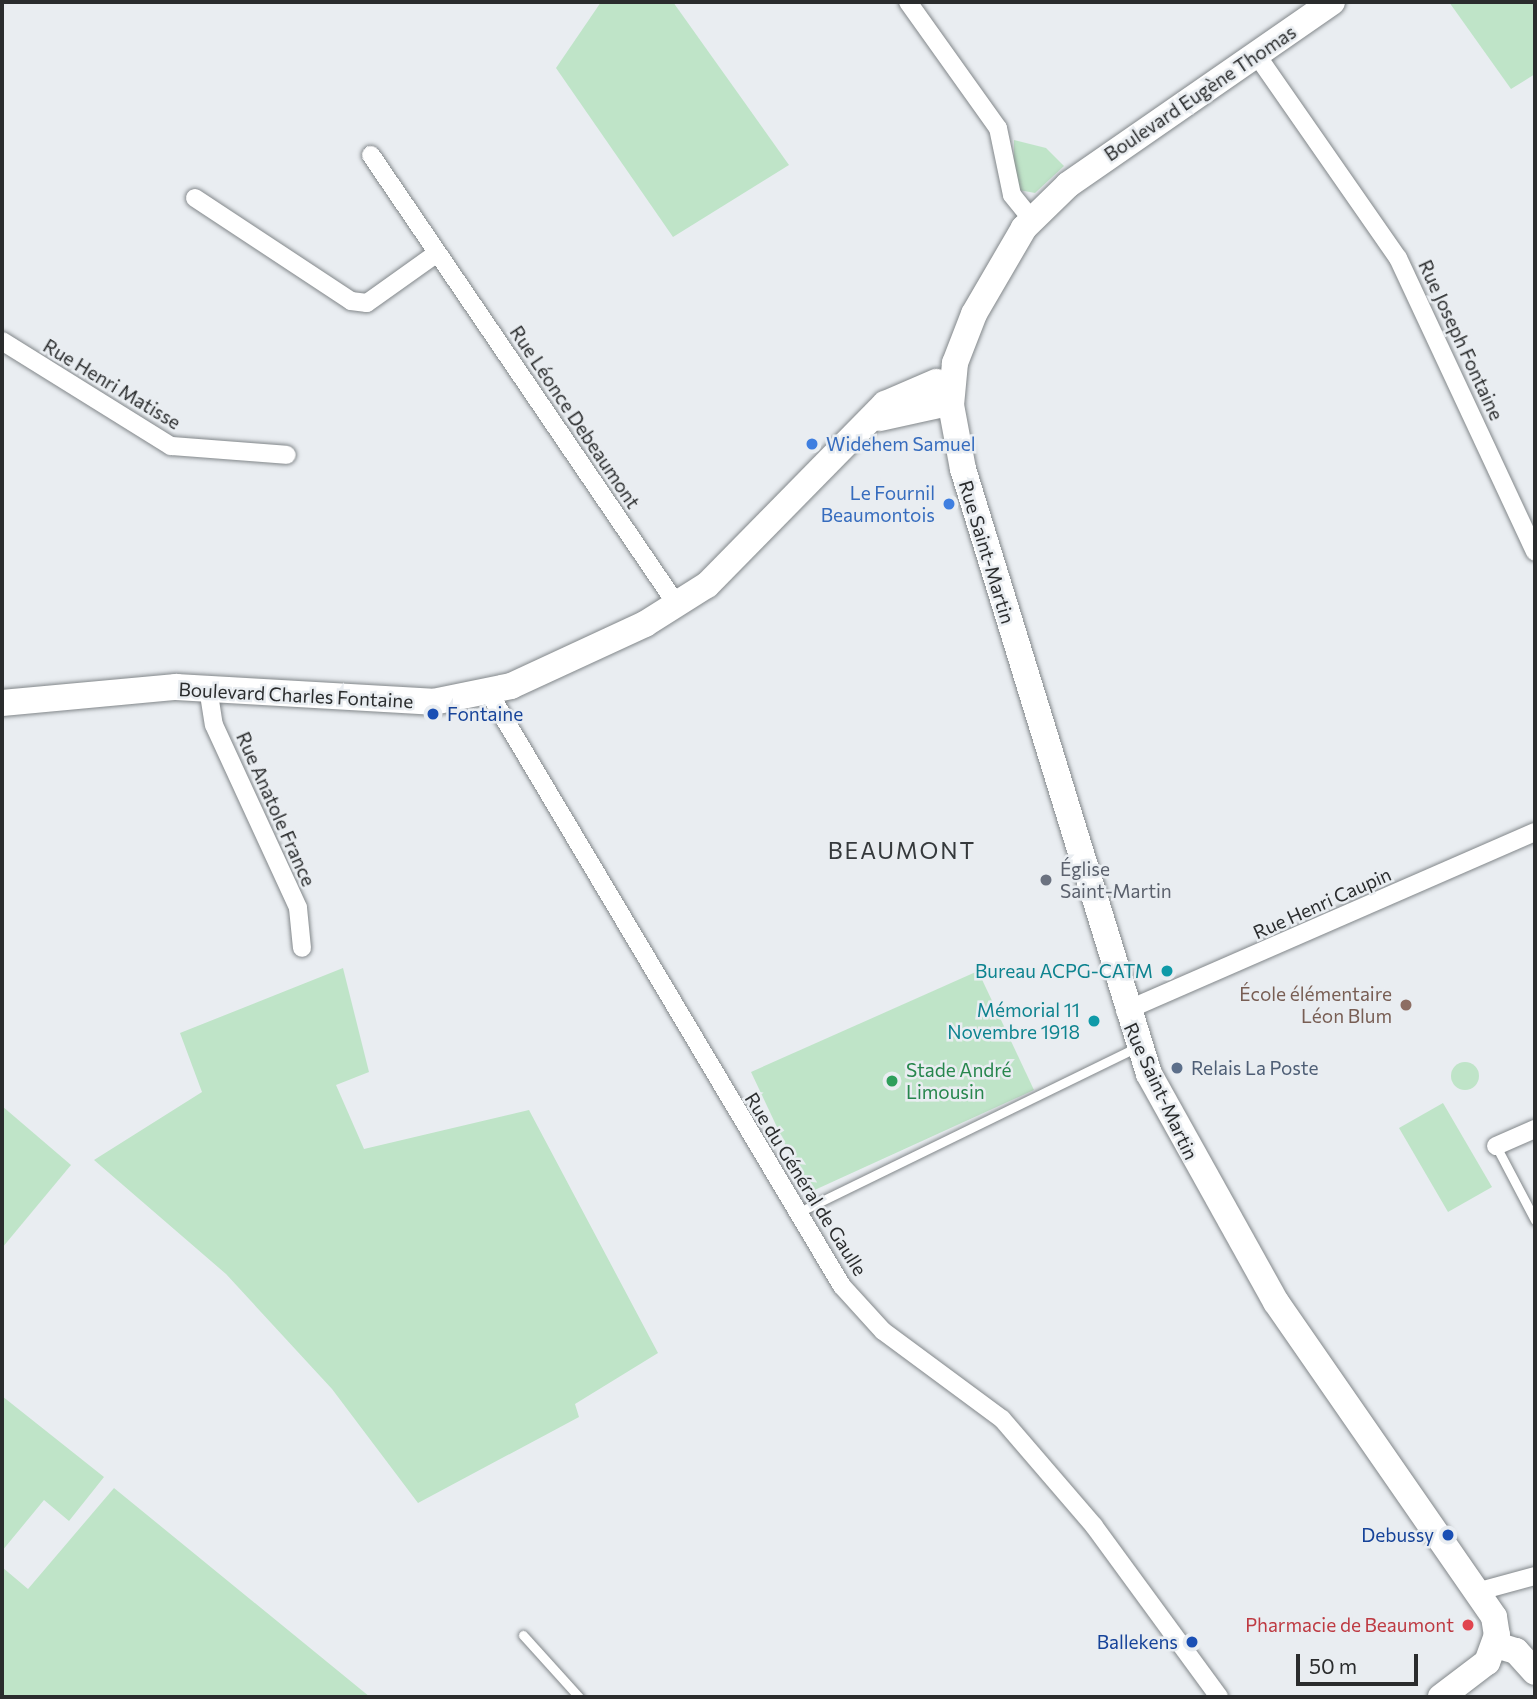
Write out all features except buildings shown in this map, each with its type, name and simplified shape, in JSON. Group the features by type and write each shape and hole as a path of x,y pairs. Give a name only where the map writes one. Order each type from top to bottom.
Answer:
{"main road":[{"name":"Boulevard Eugène Thomas","path":"947,392 988,261 1029,217 1068,185 1332,2"},
{"name":"Boulevard Charles Fontaine","path":"2,703 135,687 208,688 392,703 489,693 677,605 706,585 905,390 947,392"},
{"name":"Rue Saint-Martin","path":"947,392 963,469 1137,1046 1195,1166 1276,1302 1494,1617 1496,1645"},
{"path":"1441,1697 1482,1669 1496,1645 1516,1651 1535,1672"}],"street":[{"path":"908,2 998,128 1012,195 1029,217"},
{"name":"Rue Joseph Fontaine","path":"1256,54 1404,268 1535,552"},
{"name":"Rue Léonce Debeaumont","path":"371,155 677,605"},
{"path":"195,198 351,301 367,303 437,253"},
{"name":"Rue Henri Matisse","path":"2,341 172,446 287,455"},
{"name":"Rue Anatole France","path":"208,688 214,724 298,908 302,948"},
{"name":"Rue du Général de Gaulle","path":"489,693 795,1213 842,1286 883,1331 992,1410 1037,1458 1094,1526 1219,1697"},
{"name":"Rue Henri Caupin","path":"1125,1011 1535,832"},
{"path":"1496,1146 1535,1129"},
{"path":"1476,1592 1535,1576"}],"lane":[{"path":"795,1213 1137,1046"},
{"path":"1496,1146 1535,1220"},
{"path":"523,1635 579,1697"}],"green space":[{"path":"601,2 673,2 789,165 673,237 556,68"},
{"path":"1449,2 1535,2 1535,74 1511,89"},
{"path":"1014,140 1046,148 1064,166 1035,193 1019,190 1014,179"},
{"path":"343,968 369,1072 336,1085 364,1149 529,1110 658,1353 575,1404 579,1417 418,1503 332,1389 226,1274 94,1160 202,1092 180,1033"},
{"name":"Stade André Limousin","path":"978,971 1034,1090 808,1193 751,1072"},
{"path":"1465,1062 1475,1066 1479,1076 1475,1086 1465,1090 1455,1086 1451,1076 1455,1066"},
{"path":"1443,1103 1492,1187 1448,1212 1399,1128"},
{"path":"2,1106 71,1165 2,1248"},
{"path":"2,1396 104,1477 69,1521 44,1500 2,1551"},
{"path":"114,1488 370,1697 2,1697 2,1567 28,1589"}],"place":[{"name":"Widehem Samuel","path":"812,444"},
{"name":"Le Fournil Beaumontois","path":"949,504"},
{"name":"Fontaine","path":"433,714"},
{"name":"Église Saint-Martin","path":"1046,880"},
{"name":"Bureau ACPG-CATM","path":"1167,971"},
{"name":"École élémentaire Léon Blum","path":"1406,1005"},
{"name":"Mémorial 11 Novembre 1918","path":"1094,1021"},
{"name":"Relais La Poste","path":"1177,1068"},
{"name":"Stade André Limousin","path":"892,1081"},
{"name":"Debussy","path":"1448,1535"},
{"name":"Pharmacie de Beaumont","path":"1468,1625"},
{"name":"Ballekens","path":"1192,1642"}],"district":[{"name":"BEAUMONT","path":"902,850"}]}
